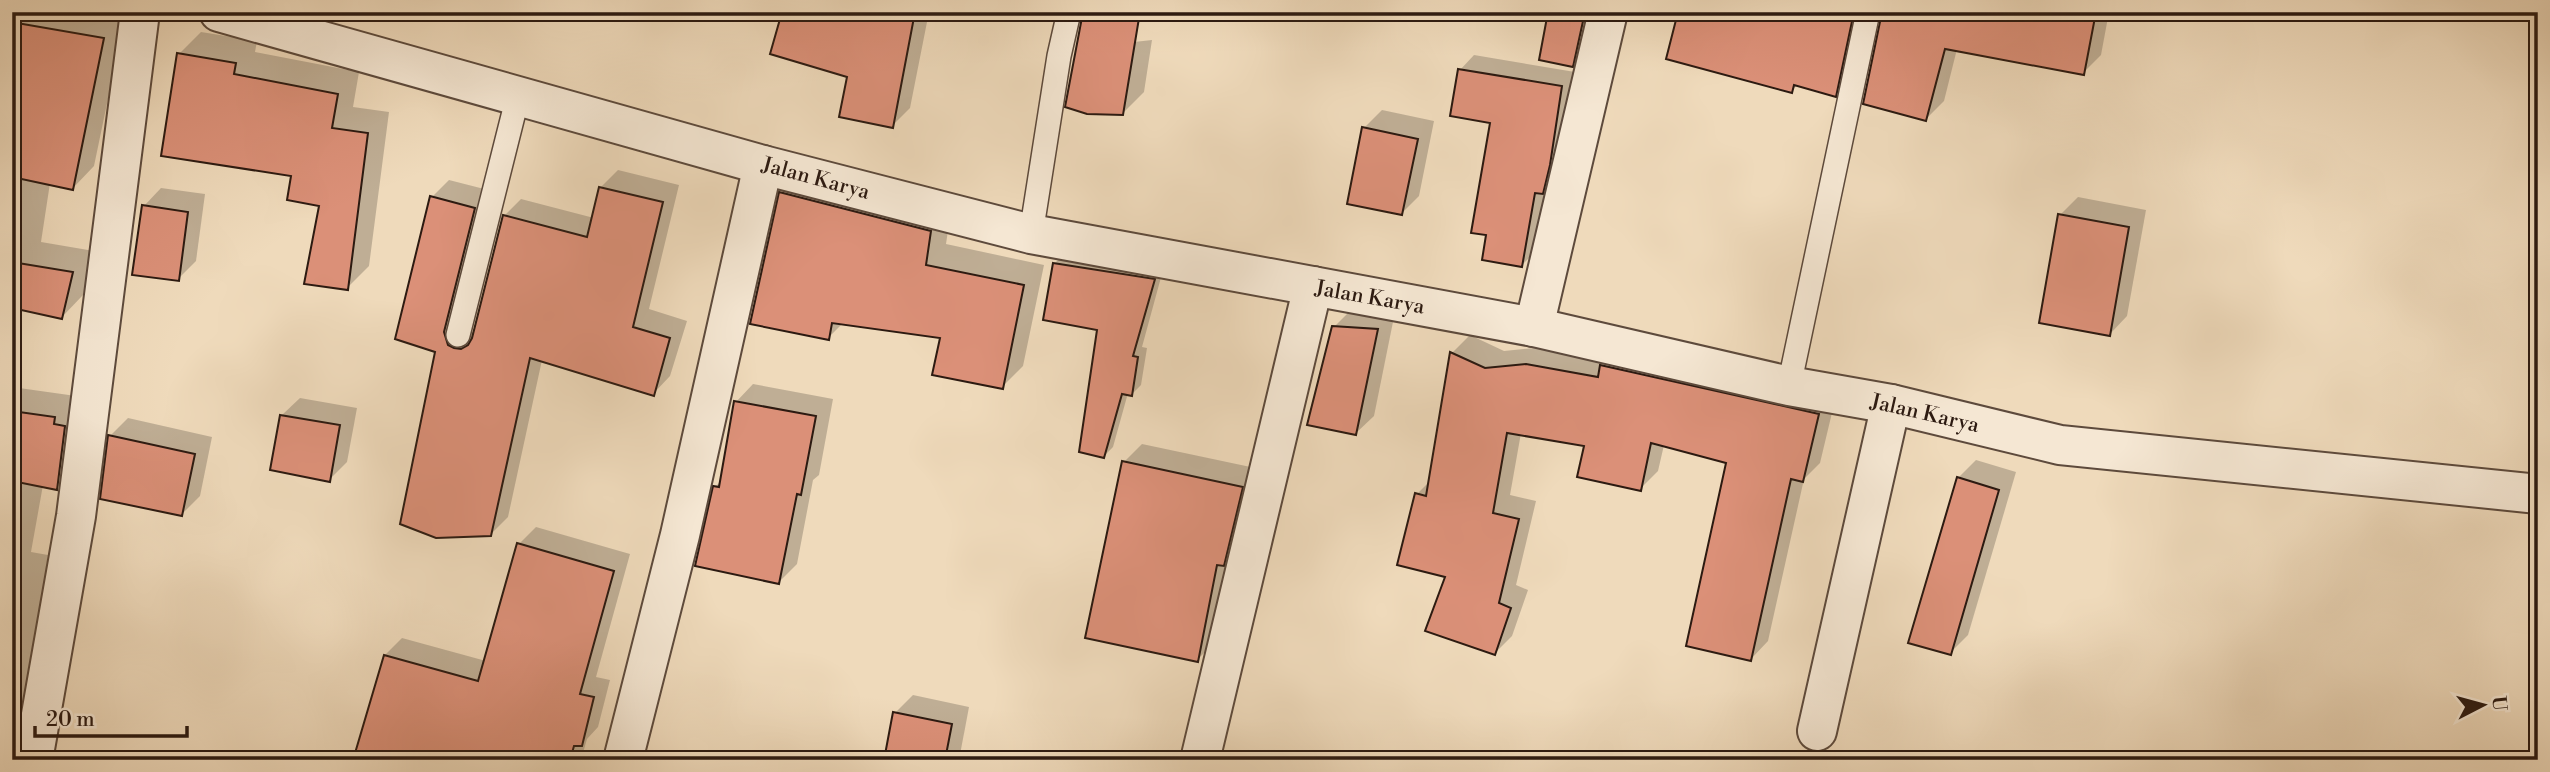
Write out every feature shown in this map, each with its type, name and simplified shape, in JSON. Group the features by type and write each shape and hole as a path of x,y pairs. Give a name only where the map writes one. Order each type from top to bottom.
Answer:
{"street":[{"path":"33,760 76,516 139,12"},
{"name":"Jalan Karya","path":"219,12 763,165 1031,234 1534,327 1789,386 1891,404 2060,445 2538,494"},
{"path":"1534,327 1608,12"},
{"path":"623,760 680,535 763,165"},
{"path":"1200,760 1313,286"},
{"path":"1817,731 1891,404"}],"lane":[{"path":"1031,234 1059,56 1069,12"},
{"path":"1789,386 1868,12"},
{"path":"458,335 518,96"}],"building":[{"path":"782,12 915,12 893,128 839,117 847,77 770,54"},
{"path":"1083,12 1140,12 1123,115 1087,114 1065,107"},
{"path":"1548,12 1585,12 1573,67 1539,60"},
{"path":"1678,12 1854,12 1836,97 1794,85 1792,93 1666,59"},
{"path":"1882,12 2096,12 2084,75 1945,49 1926,121 1863,104"},
{"path":"17,23 104,38 73,190 12,177 12,50"},
{"path":"177,53 236,63 234,74 338,94 332,128 368,133 348,290 304,284 319,206 287,200 291,176 161,156"},
{"path":"1458,69 1562,86 1550,165 1543,194 1535,193 1522,267 1482,260 1486,235 1471,233 1490,123 1450,116"},
{"path":"1362,127 1418,139 1402,215 1347,204"},
{"path":"599,187 663,202 633,327 670,338 654,396 530,358 491,536 436,538 400,524 435,352 395,339 430,196 475,208 444,332 448,345 461,349 468,345 472,338 503,215 587,237"},
{"path":"779,192 931,231 926,265 1024,285 1003,389 932,375 940,338 832,323 829,340 750,324"},
{"path":"142,205 188,212 179,281 132,275"},
{"path":"2058,214 2129,227 2110,336 2039,323"},
{"path":"12,262 73,272 62,319 12,308"},
{"path":"1053,263 1155,279 1133,356 1138,357 1132,396 1122,394 1104,458 1079,452 1097,330 1043,320"},
{"path":"1332,326 1378,329 1356,435 1307,425"},
{"path":"1450,352 1485,368 1526,364 1598,377 1600,365 1819,414 1803,482 1791,479 1751,661 1686,646 1726,463 1651,443 1641,491 1577,477 1584,446 1507,433 1493,513 1519,519 1499,603 1511,608 1495,655 1425,631 1445,577 1397,565 1415,493 1426,496"},
{"path":"734,401 816,416 801,495 797,494 779,584 695,566 713,486 719,487"},
{"path":"12,411 55,417 54,424 65,426 57,490 12,481"},
{"path":"280,415 340,425 330,482 270,470"},
{"path":"108,435 195,454 182,516 100,499"},
{"path":"1122,461 1243,487 1224,566 1217,565 1198,662 1085,638"},
{"path":"1957,477 1999,490 1951,655 1908,643"},
{"path":"517,543 614,571 580,694 594,697 582,746 574,746 570,760 353,760 384,655 478,681"},
{"path":"893,712 952,724 945,760 884,760"}]}
